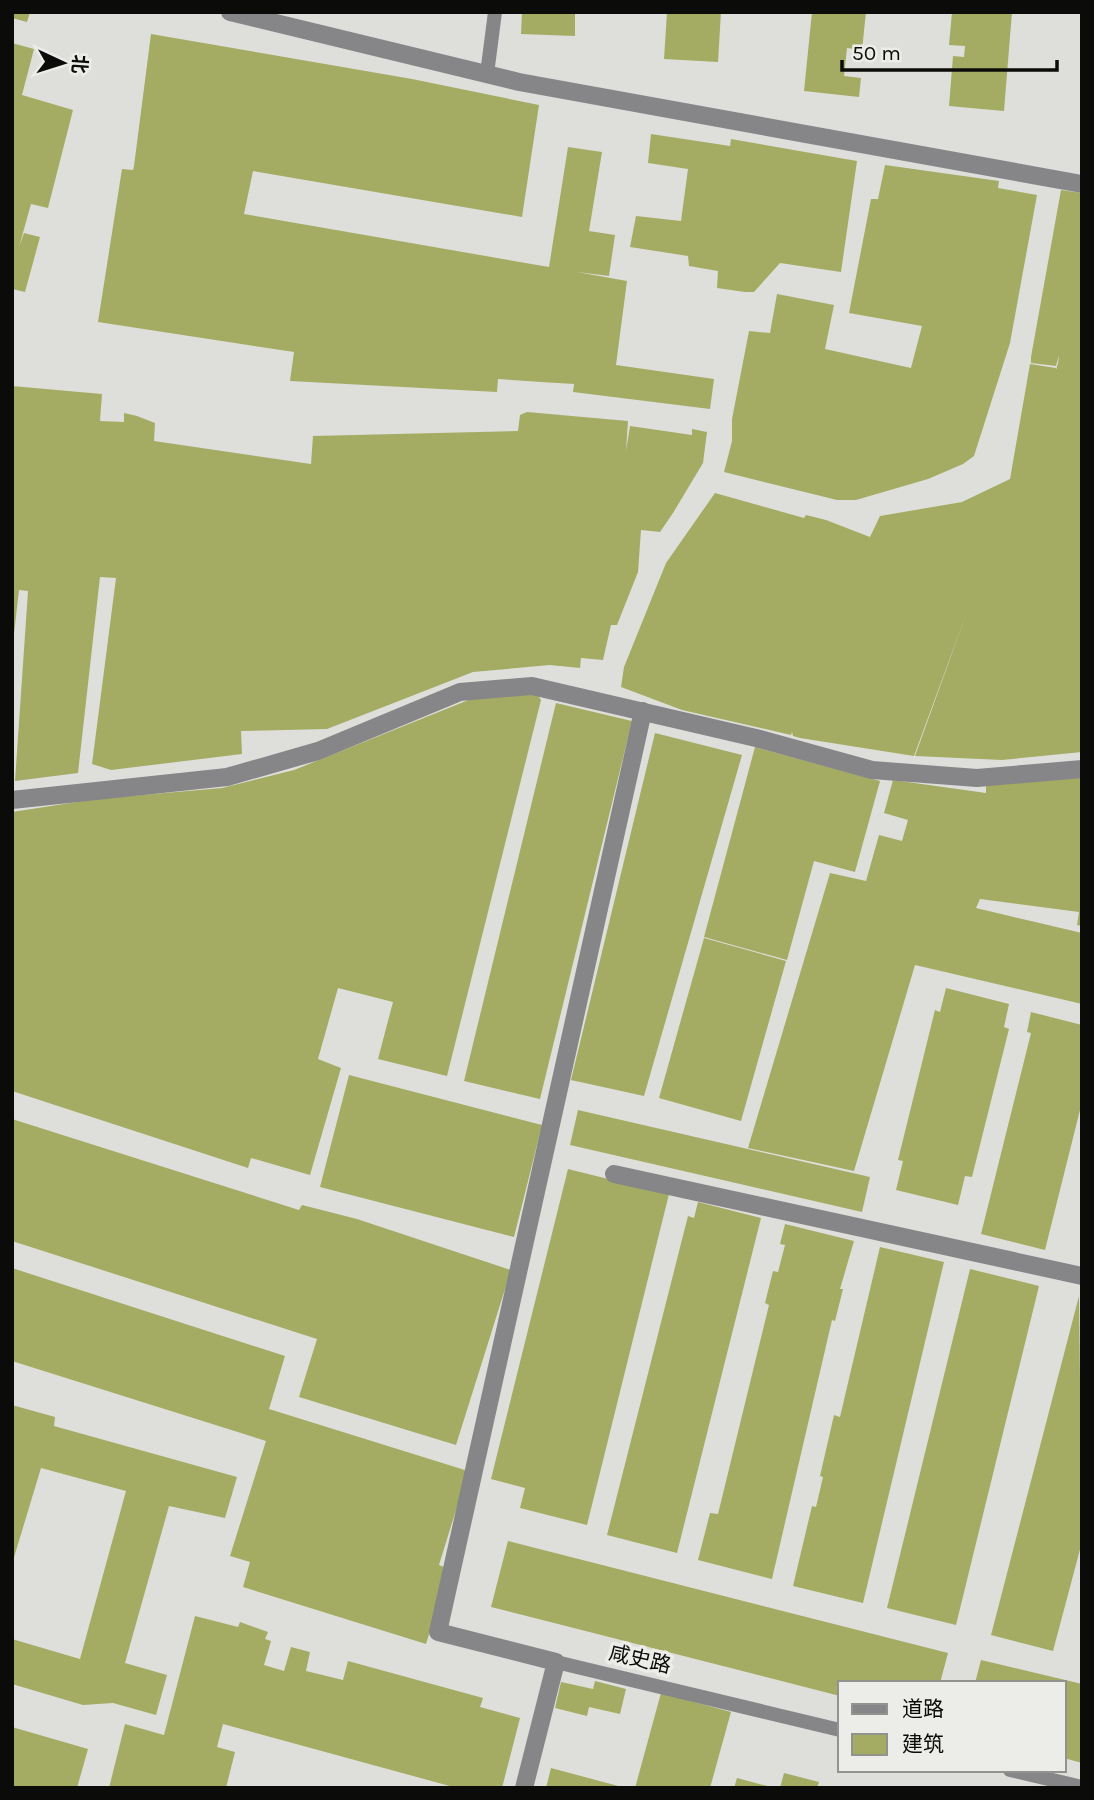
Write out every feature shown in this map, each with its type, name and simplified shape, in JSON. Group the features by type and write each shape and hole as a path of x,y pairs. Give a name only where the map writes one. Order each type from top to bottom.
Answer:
{"street":[{"path":"230,12 487,74 1082,184"},
{"path":"12,800 227,777 318,751 460,692 532,686 643,711 872,770 977,778 1082,769"},
{"path":"524,1788 556,1662 438,1632 643,711"},
{"path":"614,1174 1082,1276"}],"lane":[{"path":"487,74 495,12"},
{"name":"咸史路","path":"556,1662 838,1730"},
{"path":"1018,1772 1082,1787"}],"building":[{"path":"12,12 30,12 27,22 12,18"},
{"path":"522,12 575,12 575,36 521,34"},
{"path":"667,12 721,12 718,62 664,59"},
{"path":"812,12 866,12 862,50 847,48 844,76 861,78 859,97 804,91"},
{"path":"952,12 1012,12 1004,111 949,106 953,56 964,57 965,46 949,45"},
{"path":"151,34 412,79 539,105 522,217 253,171 244,214 549,267 568,147 602,152 589,231 615,235 609,276 577,272 627,281 616,365 714,379 710,409 573,392 574,384 498,379 497,392 290,381 294,352 98,322 122,169 133,170 134,166"},
{"path":"12,43 34,49 22,95 73,110 48,208 31,204 19,247 24,233 40,237 25,292 12,289"},
{"path":"651,134 730,146 731,139 857,161 841,272 780,263 754,292 745,292 717,288 718,271 689,266 688,256 630,247 636,216 681,221 688,169 648,163"},
{"path":"885,165 999,181 998,188 1037,195 1010,343 974,456 963,464 928,479 856,500 837,500 724,472 732,441 732,419 749,331 770,333 777,294 834,305 825,349 911,368 922,326 849,313 871,199 878,199"},
{"path":"1061,190 1082,193 1082,752 1002,760 915,756 968,609 914,756 800,738 793,736 792,732 791,735 682,710 621,687 624,667 666,563 715,493 804,518 806,515 826,520 870,537 880,516 962,502 1010,479 1030,364 1056,370 1058,363 1059,355 1056,366 1031,363 1031,357"},
{"path":"12,386 102,394 100,421 124,422 124,413 137,416 155,423 154,441 311,464 313,436 518,431 520,415 527,412 628,421 626,451 630,426 692,435 692,429 707,432 703,463 673,513 660,532 641,530 638,572 617,625 611,625 603,660 581,658 580,668 550,665 473,672 327,729 241,731 242,754 111,770 92,764 116,578 100,577 78,773 15,781 28,591 19,590 12,651"},
{"path":"537,694 541,700 447,1076 378,1059 393,1002 338,988 318,1059 341,1068 310,1175 251,1158 248,1168 12,1091 12,812 96,799 222,788 294,770 471,699"},
{"path":"556,703 632,721 540,1099 464,1081"},
{"path":"655,733 742,755 644,1096 571,1080"},
{"path":"755,747 880,781 855,872 814,861 787,960 704,937"},
{"path":"1082,774 1082,926 1077,925 1079,912 980,899 976,908 1082,933 1082,1004 915,965 854,1171 748,1148 830,873 866,881 879,835 902,841 908,820 884,813 893,780 986,793 986,783"},
{"path":"704,938 786,961 741,1121 659,1098"},
{"path":"946,988 1009,1004 1004,1027 1009,1029 972,1177 965,1176 958,1205 896,1190 903,1161 898,1160 935,1010 940,1012"},
{"path":"1031,1012 1082,1025 1082,1102 1045,1250 981,1234 1031,1033 1027,1032"},
{"path":"349,1075 542,1125 514,1237 320,1187"},
{"path":"578,1110 870,1177 862,1212 570,1145"},
{"path":"12,1119 299,1210 302,1205 357,1219 511,1270 456,1445 299,1397 317,1339 12,1241"},
{"path":"568,1169 669,1194 587,1525 520,1508 525,1488 491,1479"},
{"path":"698,1202 761,1218 677,1553 607,1535 688,1216 694,1218"},
{"path":"785,1224 854,1241 840,1289 843,1289 835,1321 832,1320 772,1579 698,1560 710,1513 718,1514 769,1305 765,1303 773,1271 778,1272 785,1245 780,1244"},
{"path":"880,1247 944,1262 863,1603 793,1586 812,1506 816,1507 834,1415 840,1417"},
{"path":"12,1268 285,1356 269,1409 468,1471 439,1565 449,1569 426,1644 243,1587 250,1562 230,1556 266,1441 12,1361"},
{"path":"970,1269 1039,1286 956,1625 887,1608"},
{"path":"1079,1296 1082,1542 1053,1651 991,1635"},
{"path":"12,1405 55,1417 54,1426 237,1477 225,1518 169,1506 125,1663 167,1675 156,1715 113,1703 83,1705 12,1684 12,1639 80,1659 126,1491 41,1468 12,1564"},
{"path":"508,1541 948,1653 941,1681 838,1681 838,1695 491,1607"},
{"path":"195,1616 238,1627 240,1622 268,1632 265,1639 271,1641 264,1665 284,1671 291,1647 310,1652 306,1671 343,1680 348,1661 483,1698 480,1707 520,1718 502,1788 457,1788 223,1724 217,1747 235,1752 226,1788 109,1788 125,1724 164,1735"},
{"path":"981,1660 1082,1684 1082,1763 1066,1759 1066,1681 976,1681"},
{"path":"595,1681 626,1689 620,1714 589,1707 587,1716 555,1708 561,1682 593,1689"},
{"path":"661,1693 731,1712 710,1788 635,1788"},
{"path":"12,1727 88,1749 77,1788 12,1788"},
{"path":"551,1768 622,1787 622,1788 546,1788"},
{"path":"784,1773 819,1782 817,1788 780,1788"},
{"path":"737,1778 771,1787 734,1788"}]}
